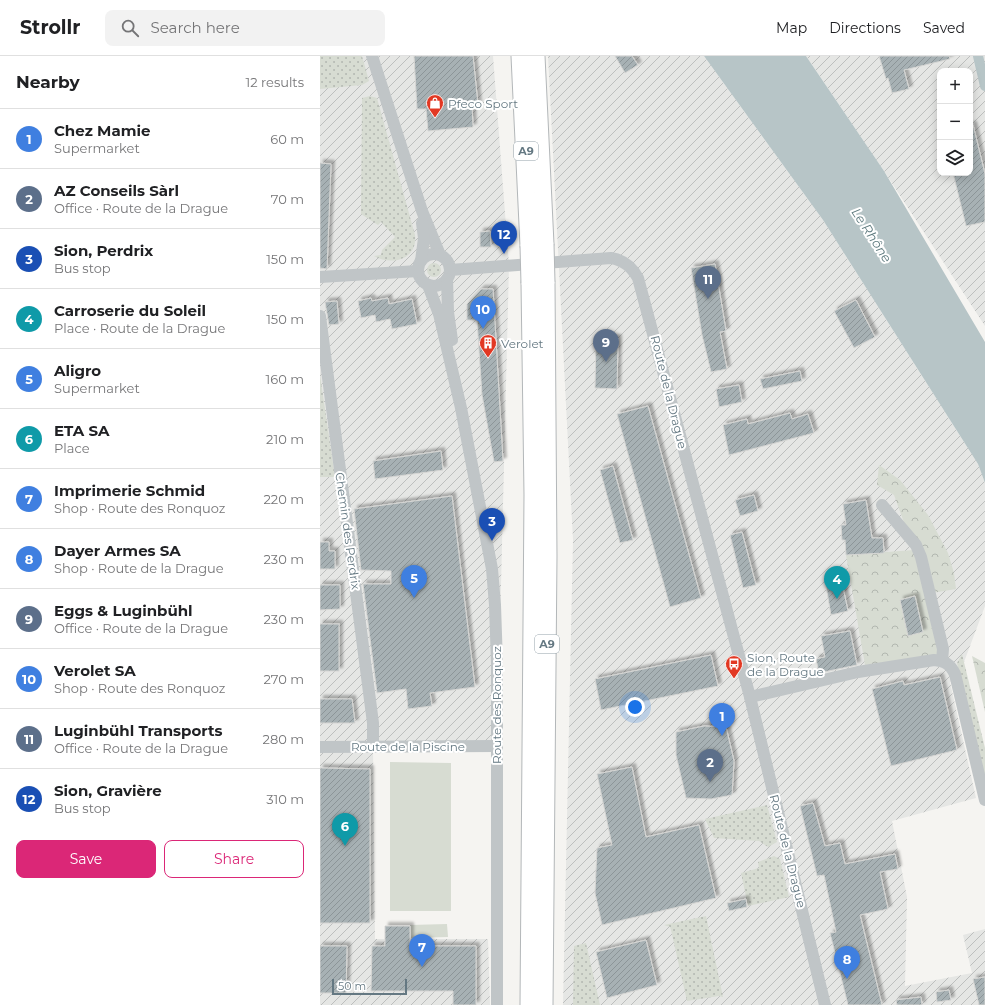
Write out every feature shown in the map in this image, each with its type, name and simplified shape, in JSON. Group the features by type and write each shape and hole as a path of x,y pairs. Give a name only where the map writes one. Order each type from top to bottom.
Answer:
{"highway":[{"name":"A9","path":"520,56 537,245"},
{"name":"A9","path":"536,56 537,245 548,532 544,1005"},
{"name":"A9","path":"528,1005 532,510 538,282"}],"street":[{"path":"372,56 414,184 440,255 448,262 449,275 438,286 428,285 421,279 420,266 424,238 414,184"},
{"path":"320,277 420,266 431,254 440,255"},
{"name":"Route de la Drague","path":"449,275 608,258 624,262 637,276 645,300 666,388 750,696 825,1005"},
{"name":"Route des Ronquoz","path":"449,275 448,312 461,408"},
{"name":"Route des Ronquoz","path":"428,285 439,314 461,408 492,569 495,605 497,746 497,1005"},
{"name":"Chemin des Perdrix","path":"320,316 369,695 373,746"},
{"path":"882,505 916,545 921,557 942,649 942,661"},
{"path":"750,696 858,672 912,663 942,661 950,665 955,674 985,800"},
{"name":"Route de la Piscine","path":"320,747 497,746"}],"shaded area":[{"path":"320,56 493,56 509,265 497,746 373,747 375,939 488,939 490,1005 320,1005"},
{"path":"548,56 704,56 823,220 978,464 985,483 985,606 958,678 950,682 976,798 892,821 907,897 905,986 972,973 963,935 985,929 985,1005 563,1005 573,540"},
{"path":"806,56 985,56 985,326 884,171"}],"green space":[{"path":"320,56 362,56 369,81 362,85 320,89"},
{"path":"370,96 377,98 415,235 415,243 412,250 402,259 388,260 374,256 381,255 382,250 395,237 381,222 378,225 361,214 362,98"},
{"path":"431,263 437,263 441,267 441,273 437,277 431,277 427,273 427,267"},
{"path":"320,375 335,477 320,477"},
{"path":"879,465 900,480 928,515 948,553 954,573 956,589 932,593 941,655 865,665 846,555 914,550 894,495 877,485"},
{"path":"962,654 985,748 985,786 957,663"},
{"path":"972,656 985,663 985,712"},
{"path":"390,762 451,763 451,911 390,911"},
{"path":"767,805 777,842 768,847 759,841 714,838 705,819"},
{"path":"774,856 780,859 789,897 748,906 741,873 759,868 758,862"},
{"path":"706,916 723,997 719,996 687,1001 671,930 670,927 664,925"},
{"path":"447,924 448,937 411,938 410,925"},
{"path":"586,943 600,1005 573,1005 574,946"}],"water":[{"name":"Le Rhône","path":"704,56 806,56 884,171 985,342 985,483 978,464 823,220"}],"building":[{"path":"414,56 473,56 478,105 472,105 473,127 428,131 426,109 417,109"},
{"path":"615,56 632,56 638,65 625,73"},
{"path":"879,56 949,56 950,59 904,70 909,89 892,93"},
{"path":"973,125 985,174 985,222 966,226 954,176 973,176"},
{"path":"320,163 331,164 327,269 320,268"},
{"path":"490,231 491,247 480,247 480,232"},
{"path":"715,264 726,331 720,332 727,369 711,372 702,335 691,268"},
{"name":"Verolet","path":"481,289 493,289 503,461 494,462 482,395 477,320 467,320 467,304"},
{"path":"371,298 372,301 388,298 389,304 412,299 417,324 392,329 390,319 376,322 375,315 361,318 358,301"},
{"path":"856,300 875,337 854,348 834,311"},
{"path":"337,301 339,324 329,325 325,302"},
{"path":"596,338 618,338 617,389 595,388"},
{"path":"800,371 802,381 763,389 760,379"},
{"path":"739,385 742,402 719,407 716,389"},
{"path":"648,406 701,598 670,607 617,414"},
{"path":"790,413 792,419 808,414 814,433 729,455 723,425 747,419 748,424"},
{"path":"441,451 443,470 375,479 373,461"},
{"path":"613,466 633,540 620,543 600,470"},
{"path":"754,495 758,511 740,516 735,500"},
{"path":"452,496 475,687 430,693 432,706 408,709 406,689 377,693 363,584 391,584 391,571 361,570 354,509"},
{"path":"866,500 872,538 883,538 884,553 846,555 845,540 842,540 841,525 846,525 843,504"},
{"path":"742,532 756,585 743,588 730,535"},
{"path":"320,542 329,542 329,551 335,551 335,569 320,569"},
{"path":"842,583 848,611 831,615 826,586"},
{"path":"320,585 340,585 340,609 320,610"},
{"path":"915,596 923,632 908,636 900,600"},
{"path":"320,624 339,624 339,671 320,671"},
{"path":"850,631 857,665 819,673 816,659 825,657 821,636"},
{"path":"711,655 718,686 601,710 595,679"},
{"path":"940,677 957,750 891,766 872,689 903,681 904,685"},
{"path":"320,699 352,699 355,723 320,723"},
{"path":"704,726 726,727 734,761 732,795 711,799 686,798 676,755 676,732"},
{"path":"632,767 646,837 699,825 716,898 602,925 595,893 597,848 612,845 597,774"},
{"path":"320,768 370,769 370,923 320,923"},
{"path":"813,803 825,846 840,843 845,864 895,854 898,869 880,872 888,909 860,915 882,1005 848,1005 830,933 836,932 824,875 817,876 800,806"},
{"path":"746,899 747,907 729,911 727,903"},
{"path":"385,926 410,926 410,946 476,946 476,1005 453,1005 453,991 371,991 372,946 385,946"},
{"path":"646,940 657,985 607,998 596,952"},
{"path":"320,946 347,946 346,993 320,993"},
{"path":"985,977 985,1005 979,1005 973,979"},
{"path":"949,990 951,1000 937,1002 936,992"},
{"path":"921,997 922,1005 897,1005 896,1000"}],"waterway":[{"path":"978,56 985,86"}],"place":[{"name":"Pfeco Sport","path":"435,118"},
{"name":"Sion, Gravière","path":"504,254"},
{"name":"Luginbühl Transports","path":"708,299"},
{"name":"Verolet SA","path":"483,329"},
{"name":"Verolet","path":"488,358"},
{"name":"Eggs & Luginbühl","path":"606,362"},
{"name":"Sion, Perdrix","path":"492,541"},
{"name":"Aligro","path":"414,598"},
{"name":"Carroserie du Soleil","path":"837,599"},
{"name":"Sion, Route de la Drague","path":"734,679"},
{"name":"Chez Mamie","path":"722,736"},
{"name":"AZ Conseils Sàrl","path":"710,782"},
{"name":"ETA SA","path":"345,846"},
{"name":"Imprimerie Schmid","path":"422,967"},
{"name":"Dayer Armes SA","path":"847,979"}]}
